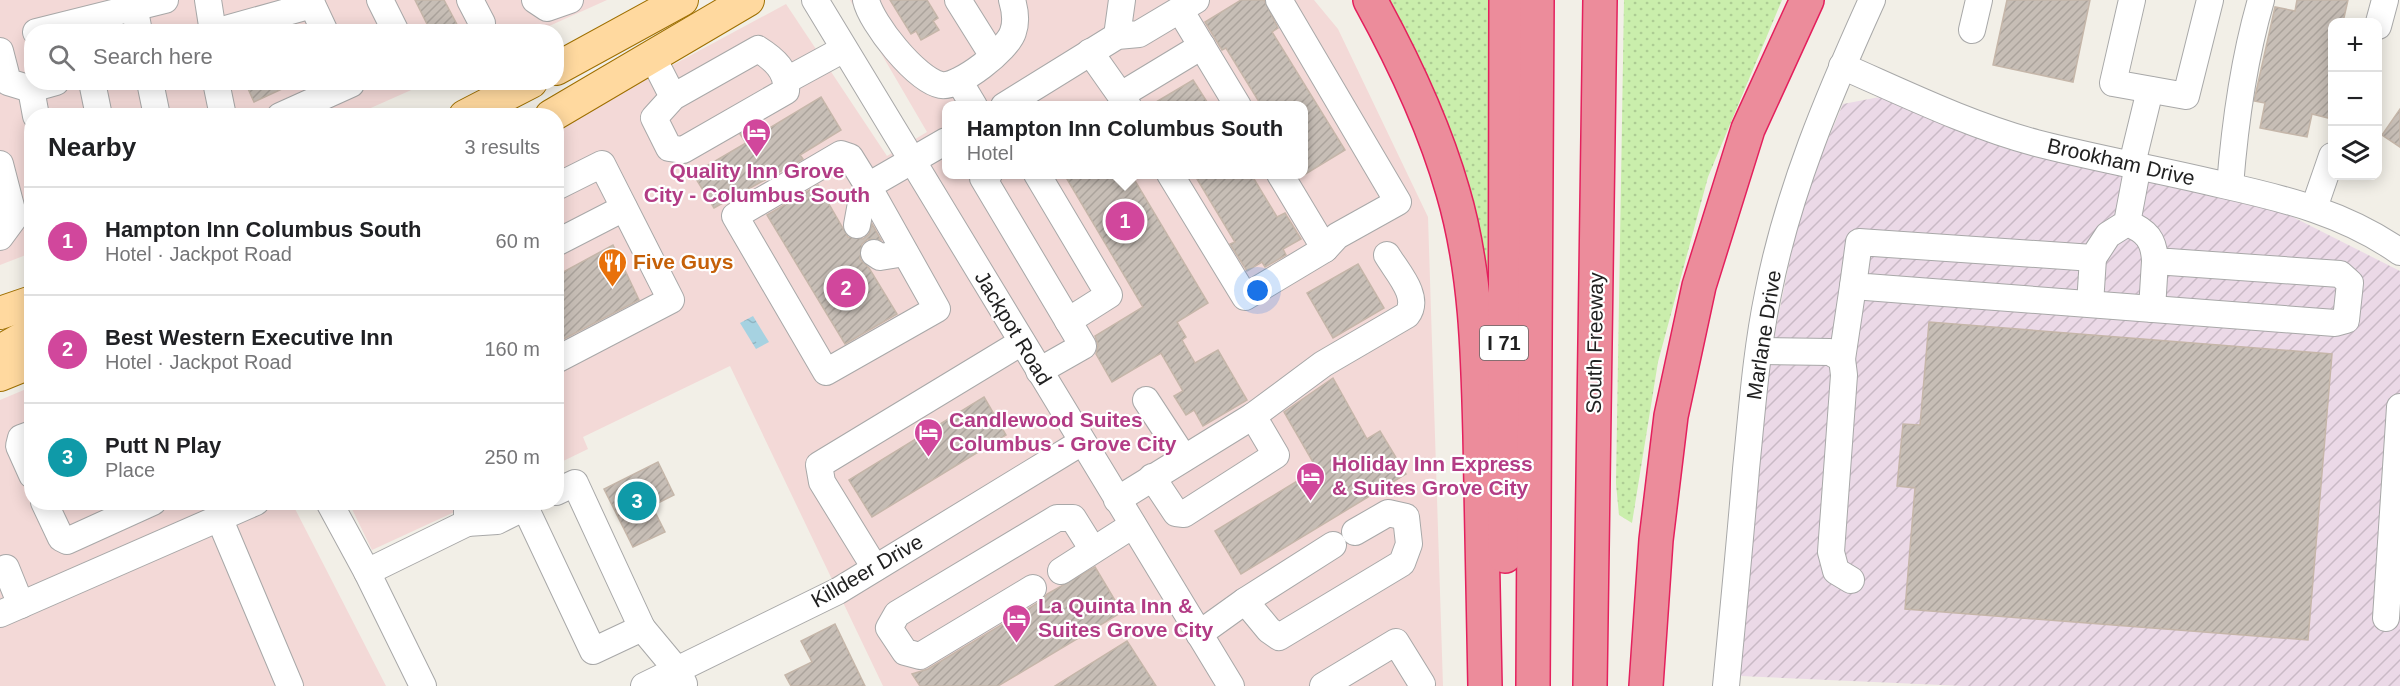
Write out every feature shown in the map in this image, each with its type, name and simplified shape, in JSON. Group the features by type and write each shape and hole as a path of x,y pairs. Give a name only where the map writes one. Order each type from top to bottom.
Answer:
{"highway":[{"path":"1370,0 1395,45 1425,116 1453,192 1468,260 1477,349 1485,686"},
{"name":"I 71","path":"1505,686 1506,0"},
{"name":"I 71","path":"1533,686 1537,0"},
{"name":"South Freeway","path":"1590,686 1600,0"},
{"path":"1644,681 1656,540 1671,416 1699,286 1748,129 1808,0"}],"main road":[{"path":"564,108 748,0"},
{"path":"564,64 668,5"},
{"path":"481,108 515,90"},
{"path":"0,313 24,305"},
{"path":"0,351 24,338"},
{"path":"0,375 24,365"}],"street":[{"path":"77,24 135,13 165,0"},
{"path":"208,0 212,24"},
{"path":"380,0 392,24"},
{"path":"470,0 481,24"},
{"path":"535,0 547,8 570,0"},
{"name":"Jackpot Road","path":"815,0 1231,686"},
{"path":"866,0 908,65 926,79 942,85 959,81 993,56 1013,33 1016,12 1012,0"},
{"path":"883,0 903,32 901,55"},
{"path":"958,0 993,56"},
{"path":"1117,36 1122,0"},
{"path":"1173,179 1245,297 1325,249 1337,236 1398,202 1279,0"},
{"name":"Marlane Drive","path":"1726,686 1759,351 1767,295 1805,158 1842,66 1872,0"},
{"path":"1972,30 1979,0"},
{"path":"2132,0 2113,83 2186,96 2210,0"},
{"path":"2230,186 2235,116 2248,47 2261,0"},
{"path":"2380,18 2385,0"},
{"path":"241,24 311,3 320,24"},
{"path":"1010,101 1117,36 1139,34 1188,5 1202,46 1236,101"},
{"path":"0,40 24,34"},
{"path":"1090,52 1125,100 1202,46"},
{"path":"758,49 774,58 787,80 786,91 683,150 669,148 654,118 673,97 758,49"},
{"path":"787,80 844,49"},
{"path":"0,51 13,87 30,108"},
{"path":"652,56 673,97"},
{"name":"Brookham Drive","path":"1842,66 1980,126 2037,143 2230,186 2314,208 2366,230 2400,252"},
{"path":"959,81 972,101"},
{"path":"94,90 97,108"},
{"path":"152,90 155,108"},
{"path":"218,90 221,108"},
{"path":"298,108 338,90"},
{"path":"2127,223 2135,164 2150,90"},
{"path":"857,225 861,202 870,189 942,144"},
{"path":"841,154 849,157 870,189 905,253 938,309 826,372 735,216 841,154"},
{"path":"0,164 14,218 0,237"},
{"path":"564,183 602,164 670,300 564,356"},
{"path":"2314,208 2328,168"},
{"path":"984,179 1083,346 1039,371"},
{"path":"1040,179 1108,295 1068,321"},
{"path":"1283,179 1325,249"},
{"path":"564,239 624,208"},
{"path":"2090,304 2093,258 2108,235 2127,223"},
{"path":"2127,223 2142,229 2154,243 2152,309"},
{"path":"1851,580 1836,571 1831,552 1844,375 1842,359 1859,242 2093,258"},
{"path":"874,253 880,257 905,253"},
{"path":"1118,500 1253,416 1323,364 1407,315 1412,308 1412,298 1387,255"},
{"path":"1853,286 2335,323 2346,320 2350,283 2340,274 2155,261"},
{"path":"875,568 822,482 819,465 1022,342"},
{"path":"1759,351 1830,352 1842,359"},
{"path":"1146,400 1184,458"},
{"path":"2386,618 2400,407"},
{"path":"1152,477 1176,513 1184,514 1276,455 1253,416"},
{"path":"24,437 21,438 19,446 24,457"},
{"name":"Killdeer Drive","path":"644,686 681,678 875,568 1082,442"},
{"path":"564,488 575,483 642,628 681,678"},
{"path":"48,510 61,538 67,541 136,510"},
{"path":"2,565 11,610 241,510"},
{"path":"333,510 367,572 423,686"},
{"path":"367,572 467,513 497,521 520,510"},
{"path":"532,510 593,651 642,628"},
{"path":"1245,601 1269,630 1279,637 1402,563 1409,544 1406,517 1388,513 1355,532"},
{"path":"1033,588 920,656 905,652 890,628 897,614 1057,518 1073,518 1093,550"},
{"path":"220,520 290,686"},
{"path":"112,521 124,562"},
{"path":"1060,571 1133,525"},
{"path":"1199,634 1245,601 1333,545"},
{"path":"1323,686 1396,642 1422,684"}],"shaded area":[{"path":"0,0 607,0 554,24 24,24 24,90 411,90 371,108 24,108 24,256 0,265"},
{"path":"850,0 1314,0 1338,29 1428,217 1443,686 883,686 730,366 583,437 588,449 564,461 564,119 606,101 786,4 887,156 927,132"},
{"path":"1885,96 2275,208 2400,271 2400,686 1964,686 1740,676 1766,377 1802,200 1843,104"},
{"path":"24,390 24,510 296,510 386,686 0,686 0,400"},
{"path":"352,510 459,510 372,550"}],"green space":[{"path":"1383,0 1491,0 1490,272 1482,272"},
{"path":"1624,0 1782,0 1708,177 1658,362 1632,523 1619,515 1616,484"}],"water":[{"path":"753,316 769,342 756,349 740,323"}],"building":[{"path":"415,0 444,0 457,24 427,24"},
{"path":"890,0 927,0 938,18 933,21 939,30 921,40 916,31 911,34"},
{"path":"1241,0 1264,0 1278,28 1272,32 1345,150 1308,173 1308,101 1259,101 1226,48 1222,50 1205,22"},
{"path":"2007,0 2090,0 2073,82 1993,65"},
{"path":"2297,0 2348,0 2344,18 2328,18 2328,118 2312,114 2307,137 2260,128 2265,103 2254,101 2275,7 2295,11"},
{"path":"1193,80 1206,101 1158,101"},
{"path":"249,90 280,90 254,102"},
{"name":"Quality Inn Grove City - Columbus South","path":"821,97 841,130 800,155 803,159 714,208 693,174 746,143 740,134 763,122 768,129"},
{"path":"2400,109 2400,147 2382,135"},
{"path":"1067,179 1134,179 1208,303 1177,322 1186,337 1182,340 1195,363 1218,350 1247,400 1203,426 1194,410 1186,415 1174,396 1183,391 1161,353 1112,382 1096,354 1098,345 1095,336 1143,307"},
{"path":"1197,179 1254,179 1277,217 1285,213 1301,239 1283,249 1286,255 1265,267 1262,262 1247,271 1230,244 1235,242"},
{"path":"818,185 848,237 863,239 869,234 872,224 881,240 868,239 862,244 860,259 869,268 897,314 845,344 767,215"},
{"path":"613,245 639,300 564,339 564,272"},
{"path":"1358,264 1384,308 1333,338 1307,293"},
{"path":"1929,322 2332,354 2308,640 1905,609 1915,488 1897,486 1903,424 1920,425"},
{"name":"Holiday Inn Express & Suites Grove City","path":"1333,378 1367,439 1380,431 1406,474 1241,574 1215,531 1317,469 1284,412"},
{"name":"Candlewood Suites Columbus - Grove City","path":"984,397 1006,435 872,517 849,480"},
{"path":"658,462 674,495 652,506 665,532 633,547 604,489"},
{"name":"La Quinta Inn & Suites Grove City","path":"1095,567 1122,612 998,686 920,686 912,674 928,669 1041,601 1047,594"},
{"path":"835,624 865,686 791,686 785,675 812,662 801,641"},
{"path":"1127,641 1156,686 1055,686"}],"place":[{"name":"Quality Inn Grove City - Columbus South","path":"757,158"},
{"name":"Hampton Inn Columbus South","path":"1125,221"},
{"name":"Five Guys","path":"612,288"},
{"name":"Best Western Executive Inn","path":"846,288"},
{"name":"Candlewood Suites Columbus - Grove City","path":"928,458"},
{"name":"Putt N Play","path":"637,501"},
{"name":"Holiday Inn Express & Suites Grove City","path":"1311,502"},
{"name":"La Quinta Inn & Suites Grove City","path":"1017,644"}]}
